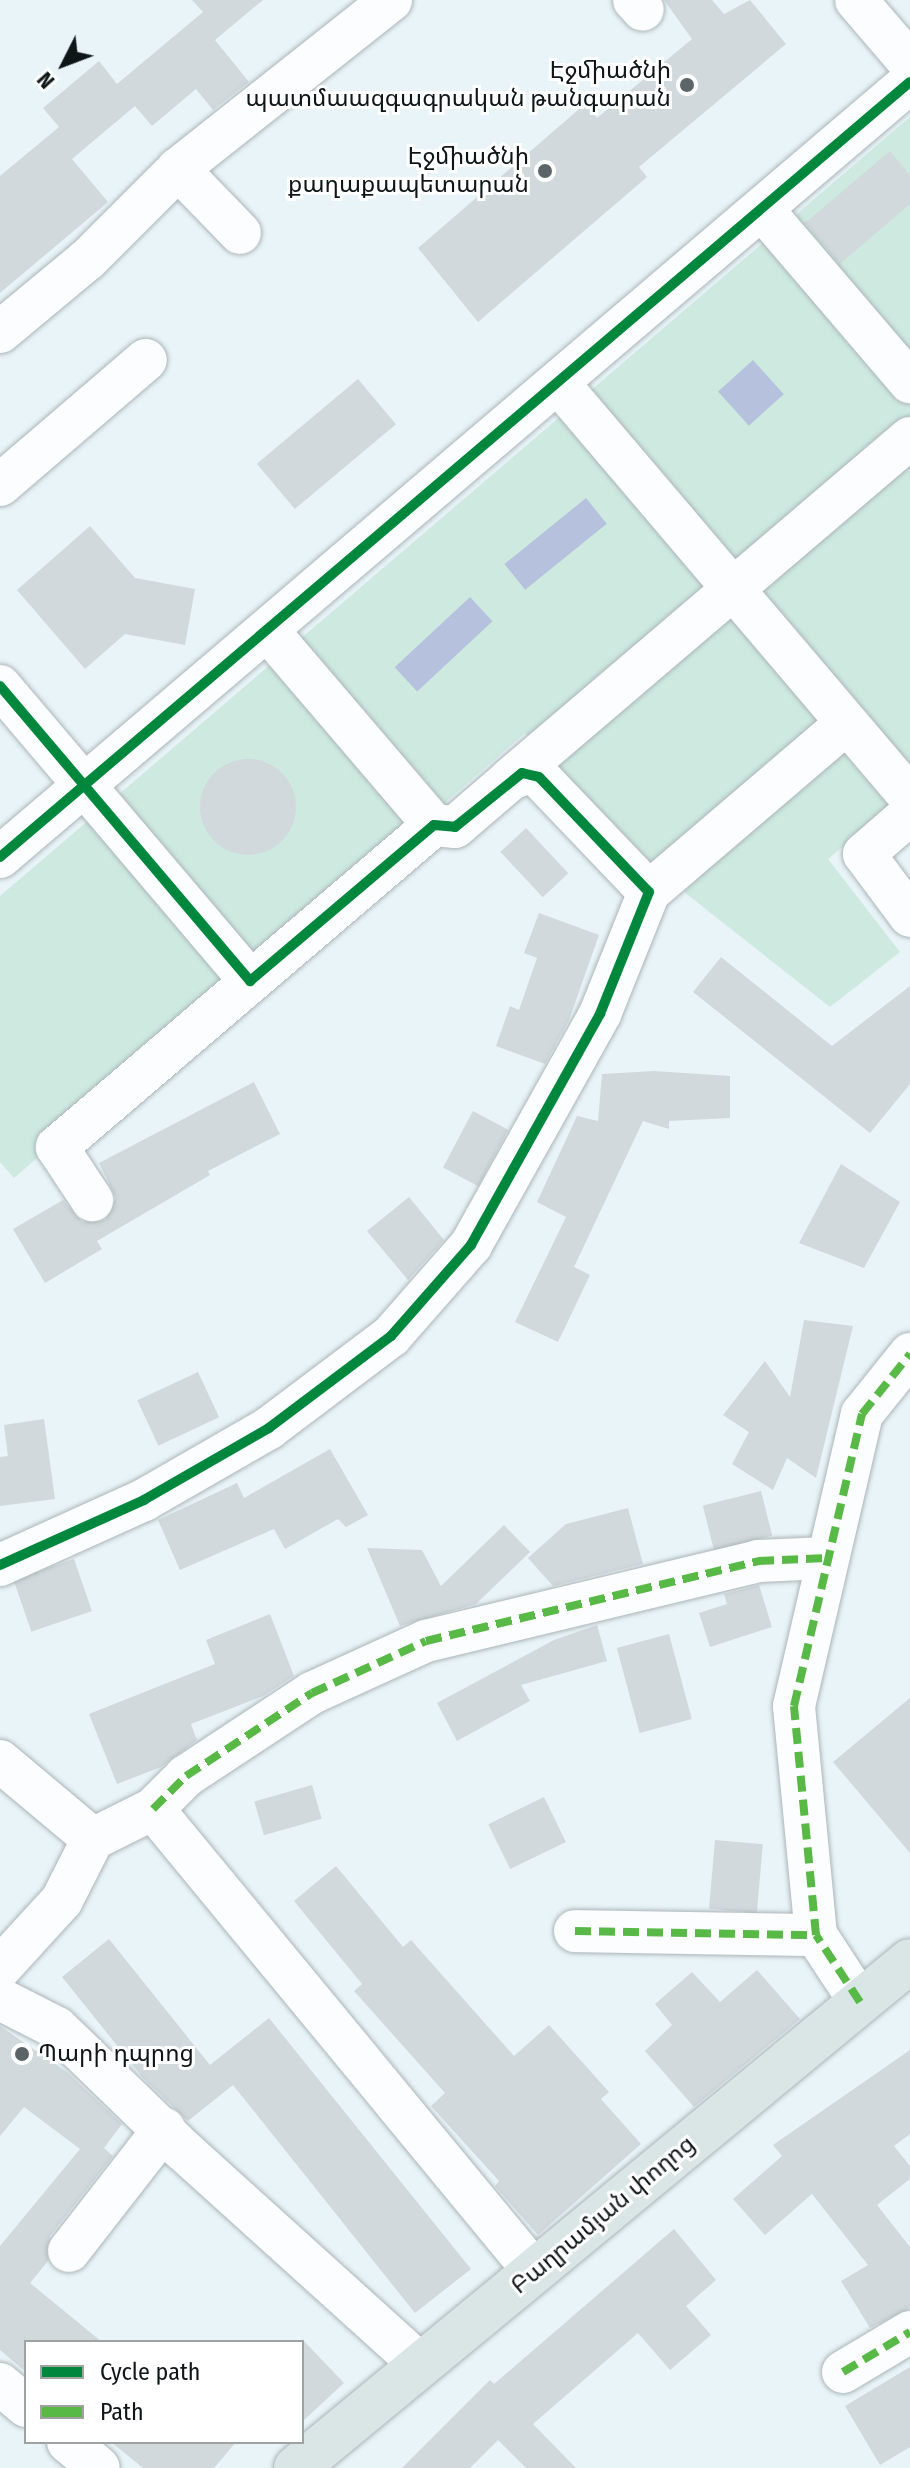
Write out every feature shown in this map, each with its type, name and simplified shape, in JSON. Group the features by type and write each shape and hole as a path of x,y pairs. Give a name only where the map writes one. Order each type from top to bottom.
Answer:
{"main road":[{"name":"Բաղրամյան փողոց","path":"296,2468 910,1961"}],"street":[{"path":"0,332 88,259 178,169 391,0"},
{"path":"856,0 910,63"},
{"path":"0,857 269,632 910,82"},
{"path":"178,169 240,233"},
{"path":"762,209 910,382"},
{"path":"0,485 146,360"},
{"path":"559,384 910,797"},
{"path":"269,632 434,825 455,827 524,778 732,588 910,438"},
{"path":"0,686 250,981"},
{"path":"0,1565 144,1500 269,1428 391,1336 471,1245 600,1014 649,892 846,724"},
{"path":"524,778 649,892"},
{"path":"910,814 864,854 910,916"},
{"path":"92,1200 57,1147 434,825"},
{"path":"860,2002 816,1935 794,1706 862,1414 910,1354"},
{"path":"0,1968 62,1900 93,1839 153,1809 186,1776 312,1693 426,1641 758,1561 827,1558"},
{"path":"0,1761 93,1839"},
{"path":"153,1809 534,2271"},
{"path":"575,1931 816,1935"},
{"path":"0,1999 57,2028 421,2365"},
{"path":"69,2251 164,2129"},
{"path":"843,2372 910,2332"},
{"path":"0,2384 24,2404"},
{"path":"70,2444 99,2468"}],"green space":[{"path":"910,117 910,775 851,707 649,879 525,733 14,1178 0,1162 0,896"},
{"path":"841,750 890,807 828,859 900,952 830,1007 684,892 783,796"}],"water":[{"path":"753,360 784,394 749,426 718,391"},
{"path":"586,498 607,524 525,590 504,564"},
{"path":"470,597 493,621 417,691 395,667"}],"building":[{"path":"192,0 263,0 215,40 249,82 213,110 196,89 152,126 135,106 72,159 108,202 0,293 0,176 59,127 43,108 99,61 117,84 203,12"},
{"path":"664,0 712,0 724,14 750,0 786,44 639,167 647,177 478,322 418,248 585,104 597,118 692,39"},
{"path":"890,151 910,175 910,204 840,264 805,223"},
{"path":"358,379 396,424 295,509 257,464"},
{"path":"90,526 135,578 195,589 185,645 125,634 85,669 17,590"},
{"path":"248,759 266,763 282,773 292,789 296,807 292,825 282,841 266,851 248,855 230,851 214,841 204,825 200,807 204,789 214,773 230,763"},
{"path":"526,828 568,873 543,897 500,852"},
{"path":"539,913 599,935 569,1020 545,1064 496,1046 510,1006 519,1010 537,958 524,953"},
{"path":"721,957 832,1046 910,986 910,1084 870,1133 693,992"},
{"path":"654,1071 730,1076 730,1118 669,1121 669,1129 643,1121 574,1267 590,1275 558,1342 515,1322 566,1217 537,1202 577,1116 598,1121 602,1074"},
{"path":"254,1082 280,1134 208,1171 210,1175 97,1241 102,1249 45,1283 13,1229 63,1200 82,1222 105,1220 116,1198 99,1163"},
{"path":"473,1111 508,1130 478,1186 443,1168"},
{"path":"841,1164 900,1202 864,1268 799,1243"},
{"path":"409,1197 444,1240 408,1280 367,1231"},
{"path":"804,1320 853,1326 816,1478 787,1458 773,1490 732,1464 749,1432 723,1415 765,1361 790,1397"},
{"path":"198,1372 219,1417 158,1446 137,1400"},
{"path":"44,1419 55,1499 0,1506 0,1457 8,1456 4,1425"},
{"path":"330,1449 368,1515 346,1527 338,1519 285,1549 274,1529 180,1570 158,1520 237,1483 244,1498"},
{"path":"761,1491 772,1536 714,1550 703,1506"},
{"path":"628,1508 643,1564 553,1586 528,1558 566,1524"},
{"path":"504,1525 530,1552 476,1604 400,1626 367,1548 422,1550 441,1586"},
{"path":"74,1559 92,1611 31,1632 13,1580"},
{"path":"759,1585 772,1627 710,1647 699,1613 727,1604 724,1594"},
{"path":"270,1614 294,1676 263,1696 191,1724 197,1740 161,1767 117,1784 89,1714 215,1664 206,1640"},
{"path":"597,1625 607,1661 521,1685 530,1701 457,1741 437,1703 554,1640"},
{"path":"669,1634 692,1719 640,1733 617,1648"},
{"path":"910,1698 910,1853 833,1762"},
{"path":"312,1785 322,1819 264,1835 254,1802"},
{"path":"544,1797 566,1842 510,1869 488,1824"},
{"path":"715,1840 763,1844 757,1913 709,1909"},
{"path":"336,1866 403,1947 411,1940 514,2056 549,2025 609,2092 601,2099 641,2144 538,2235 495,2186 499,2181 431,2106 445,2093 354,1991 362,1984 294,1901"},
{"path":"109,1939 210,2065 269,2018 471,2269 415,2313 233,2085 188,2121 144,2079 62,1977"},
{"path":"757,1970 800,2019 694,2107 645,2051 672,2025 655,2004 692,1972 720,2002"},
{"path":"0,2026 68,2073 122,2124 104,2148 113,2156 50,2236 48,2261 30,2283 100,2340 24,2340 24,2370 0,2350 0,2246 80,2149 24,2107 0,2136"},
{"path":"910,2050 910,2134 894,2146 910,2166 910,2179 877,2205 910,2247 910,2308 870,2328 841,2281 868,2265 812,2194 765,2235 733,2199 782,2156 773,2145"},
{"path":"674,2229 716,2280 686,2306 711,2335 670,2370 638,2333 533,2424 576,2468 526,2468 498,2440 470,2468 402,2468 490,2380 494,2384"},
{"path":"304,2341 344,2383 304,2420"},
{"path":"910,2367 910,2447 880,2465 845,2406"},
{"path":"113,2444 234,2444 214,2468 143,2468"}],"marked path":[{"path":"860,2002 816,1935 794,1706 862,1414 910,1354"},
{"path":"153,1809 186,1776 312,1693 426,1641 758,1561 827,1558"},
{"path":"575,1931 816,1935"},
{"path":"843,2372 910,2332"}],"cycle path":[{"path":"0,857 910,82"},
{"path":"0,686 250,981 434,825 455,827 522,773 539,777 649,892 600,1014 471,1245 391,1336 269,1428 144,1500 0,1565"}],"place":[{"name":"Էջմիածնի պատմաազգագրական թանգարան","path":"687,85"},
{"name":"Էջմիածնի քաղաքապետարան","path":"545,171"},
{"name":"Պարի դպրոց","path":"22,2054"}]}
